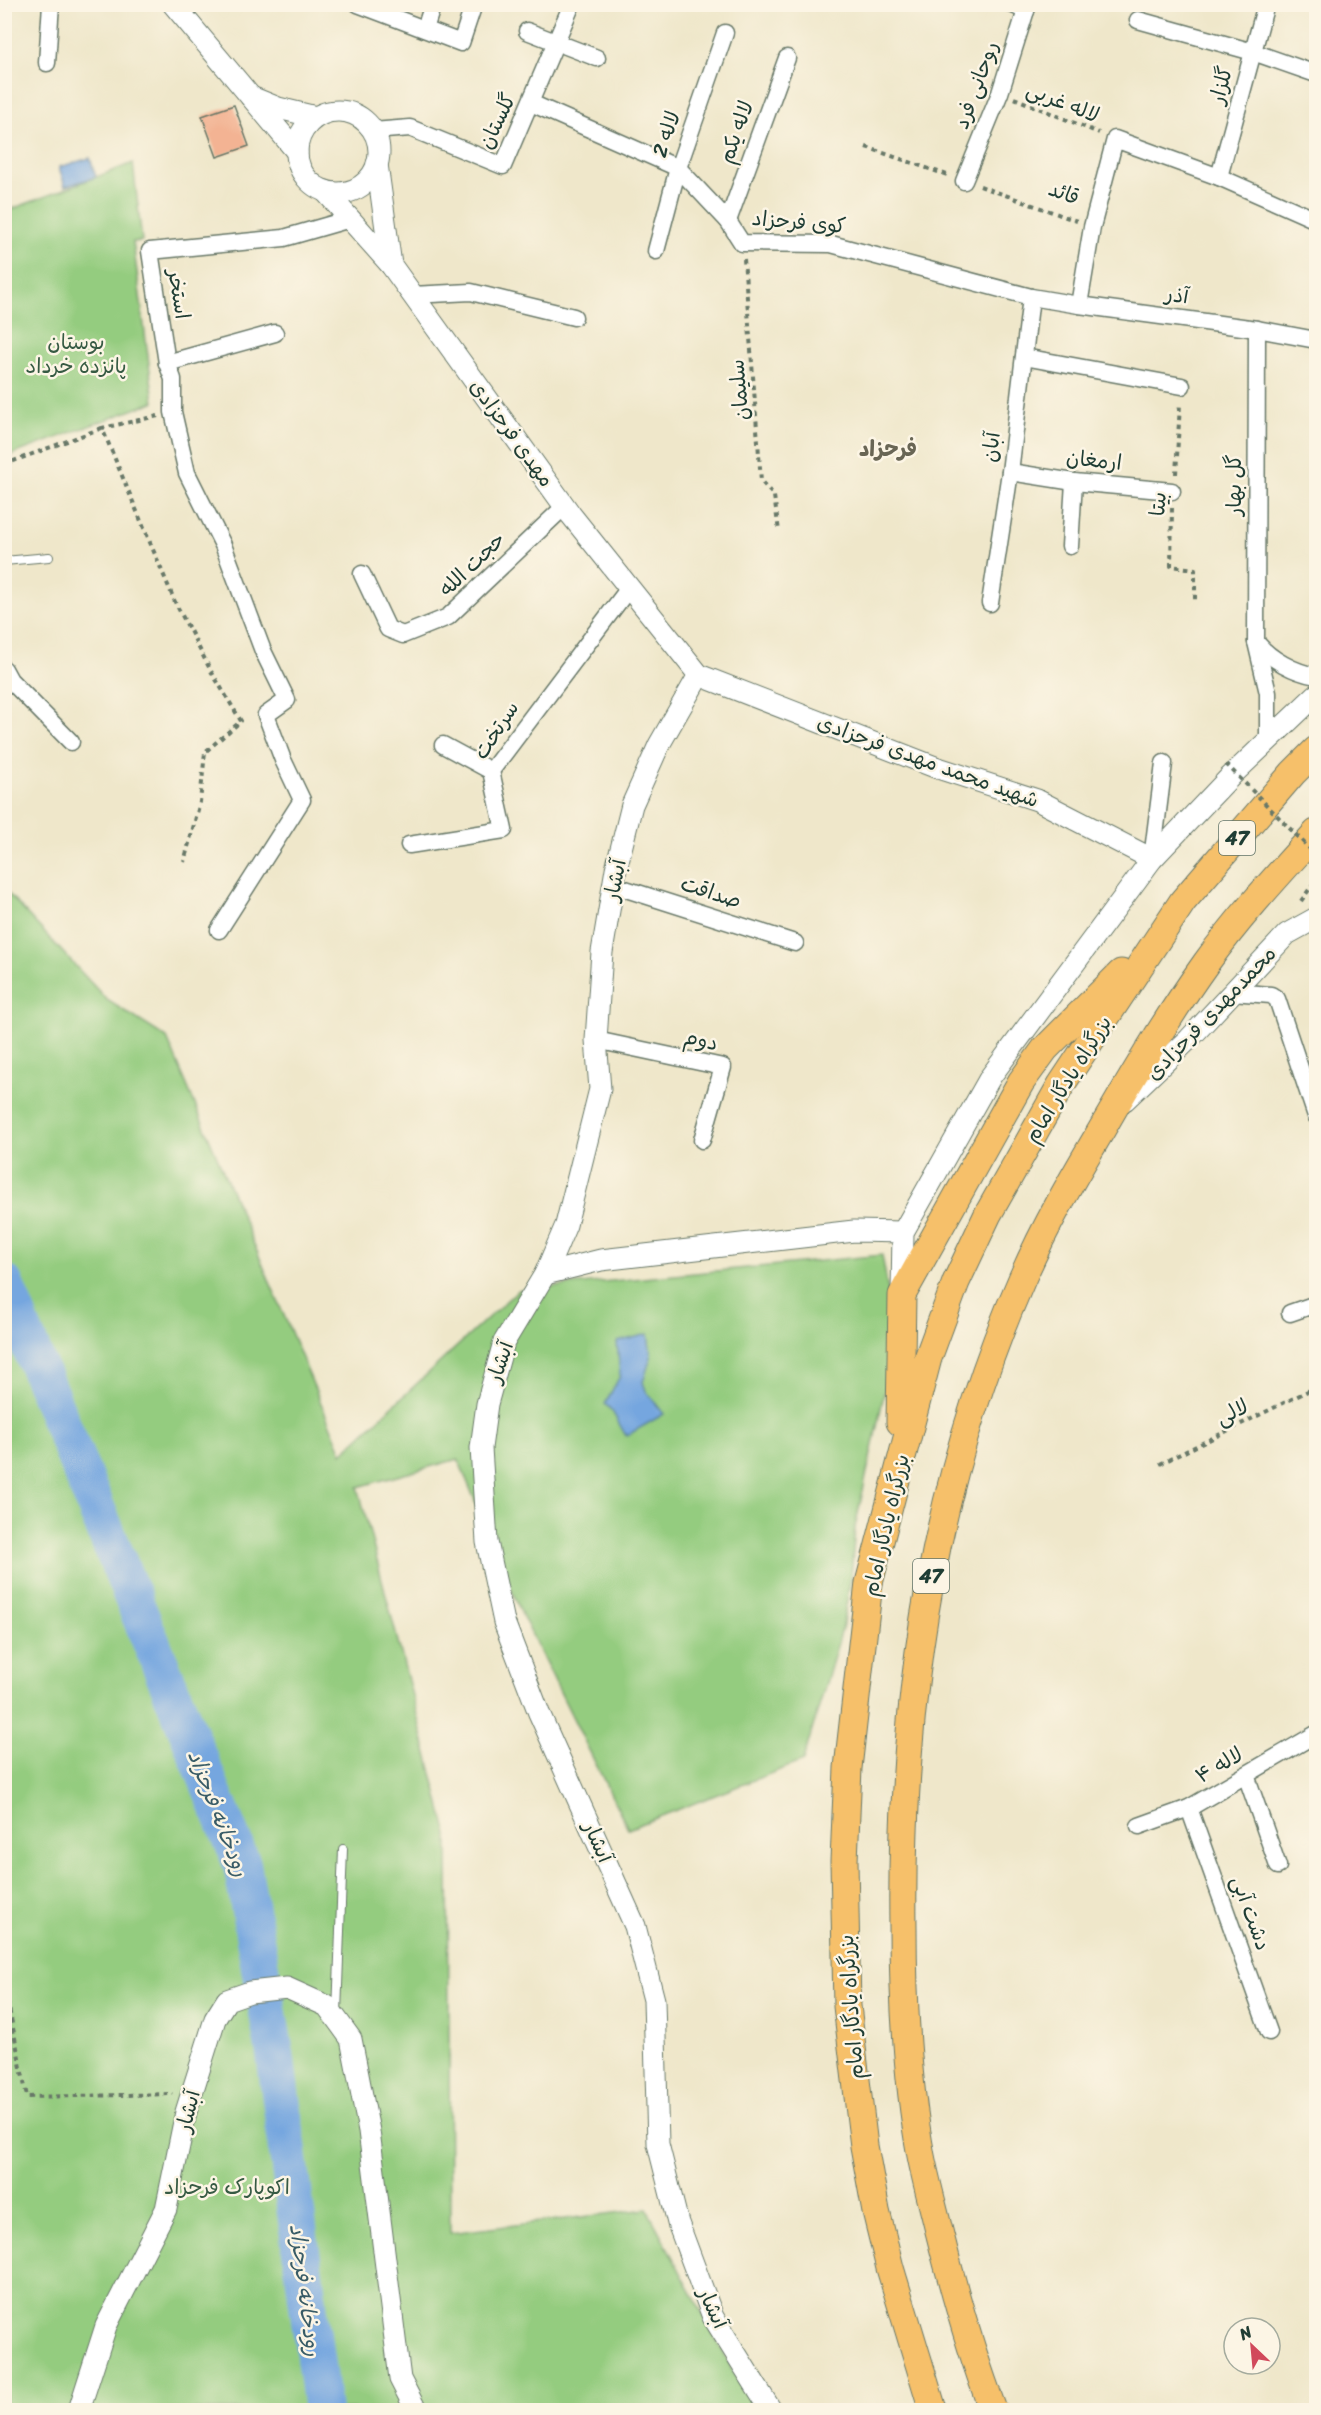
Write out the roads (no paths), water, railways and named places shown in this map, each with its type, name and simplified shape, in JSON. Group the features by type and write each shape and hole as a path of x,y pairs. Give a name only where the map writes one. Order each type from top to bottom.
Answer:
{"highway":[{"name":"بزرگراه یادگار امام","path":"933,2410 893,2279 876,2211 864,2146 847,2006 844,1861 848,1768 869,1583 928,1358 956,1282 988,1214 1061,1085 1163,931 1194,888 1293,773 1317,750"},
{"name":"47","path":"992,2405 966,2332 924,2169 909,2076 903,1998 902,1862 911,1708 940,1523 967,1424 1020,1281 1052,1214 1166,1023 1206,963 1241,918 1317,833"},
{"path":"900,1465 902,1295 1021,1082 1045,1049 1163,931"}],"street":[{"path":"47,63 51,4"},
{"path":"173,4 297,152"},
{"path":"358,4 380,8 461,43 474,4"},
{"path":"425,29 433,4"},
{"name":"گلستان","path":"373,131 410,128 503,166 572,4"},
{"name":"گلزار","path":"1219,177 1266,4"},
{"name":"روحانی فرد","path":"964,180 1000,93 1022,7"},
{"path":"1138,20 1253,52 1317,74"},
{"path":"527,31 597,58"},
{"name":"لاله 2","path":"656,251 678,168 725,33"},
{"name":"لاله یکم","path":"728,221 787,58"},
{"path":"248,96 278,108 316,117"},
{"name":"کوی فرحزاد","path":"531,103 678,168 728,221 742,243 831,244 1031,297"},
{"path":"377,164 371,176 356,188 338,192 325,190 314,185 304,176 298,164 299,138 306,126 316,117 328,112 347,113 364,121 373,131 377,141 377,164 391,264"},
{"name":"قائد","path":"1079,305 1092,226 1115,139 1219,177"},
{"path":"1219,177 1317,220"},
{"name":"مهدی فرحزادی","path":"325,190 391,264 565,506 699,675"},
{"name":"استخر","path":"167,363 150,251 285,238 351,219"},
{"path":"412,295 471,292 574,317"},
{"name":"آذر","path":"1031,297 1257,329 1317,340"},
{"name":"آبان","path":"990,603 1010,472 1031,297"},
{"name":"گل بهار","path":"1257,329 1256,642 1268,693 1268,741"},
{"path":"219,930 302,800 283,760 266,715 287,700 263,651 223,545 187,473 173,412 173,379 167,363 275,333"},
{"path":"1024,357 1182,386"},
{"name":"ارمغان","path":"1010,472 1074,482 1172,491"},
{"path":"1070,546 1074,482"},
{"name":"حجت الله","path":"362,574 388,629 403,635 448,617 565,506"},
{"name":"سرتخت","path":"409,845 504,831 491,771 630,588"},
{"path":"1256,642 1267,655 1317,676"},
{"path":"4,669 10,680 71,742"},
{"name":"شهید محمد مهدی فرحزادی","path":"699,675 934,767 1037,800 1152,859"},
{"name":"آبشار","path":"699,675 659,745 632,805 602,952 596,1040 600,1089 566,1225 545,1274 504,1342 487,1404 481,1448 487,1542 504,1622 539,1713 635,1926 654,2000 658,2144 678,2223 713,2317 771,2410"},
{"path":"902,1295 903,1232 991,1076 1152,859 1268,741 1317,695"},
{"path":"443,745 491,771"},
{"path":"1152,859 1164,763"},
{"name":"صداقت","path":"614,885 795,943"},
{"name":"محمدمهدی فرحزادی","path":"1110,1115 1189,1039 1287,934 1317,918"},
{"path":"1232,992 1270,995 1277,999 1317,1116"},
{"name":"دوم","path":"596,1040 723,1067 702,1140"},
{"path":"545,1274 601,1260 854,1231 903,1232"},
{"path":"1290,1313 1317,1304"},
{"name":"لاله ۴","path":"1138,1826 1190,1808 1317,1734"},
{"path":"1246,1775 1278,1866"},
{"name":"دشت آبی","path":"1190,1808 1269,2032"},
{"name":"آبشار","path":"80,2410 106,2326 166,2209 192,2094 215,2019 227,2000 250,1992 287,1988 327,2006 351,2039 369,2131 400,2379 416,2410"}],"lane":[{"path":"4,561 49,557"},
{"path":"337,2019 343,1849"}],"water":[{"path":"90,158 96,177 65,186 59,167"},
{"path":"648,1334 651,1357 643,1382 646,1391 664,1414 626,1436 612,1411 605,1404 620,1376 617,1342"}],"waterway":[{"name":"رودخانه فرحزاد","path":"4,1283 242,1864 275,2054 322,2410"}],"district":[{"name":"فرحزاد","path":"888,448"}],"park label":[{"name":"بوستان پانزده خرداد","path":"76,354"},
{"name":"اکوپارک فرحزاد","path":"227,2187"}]}
